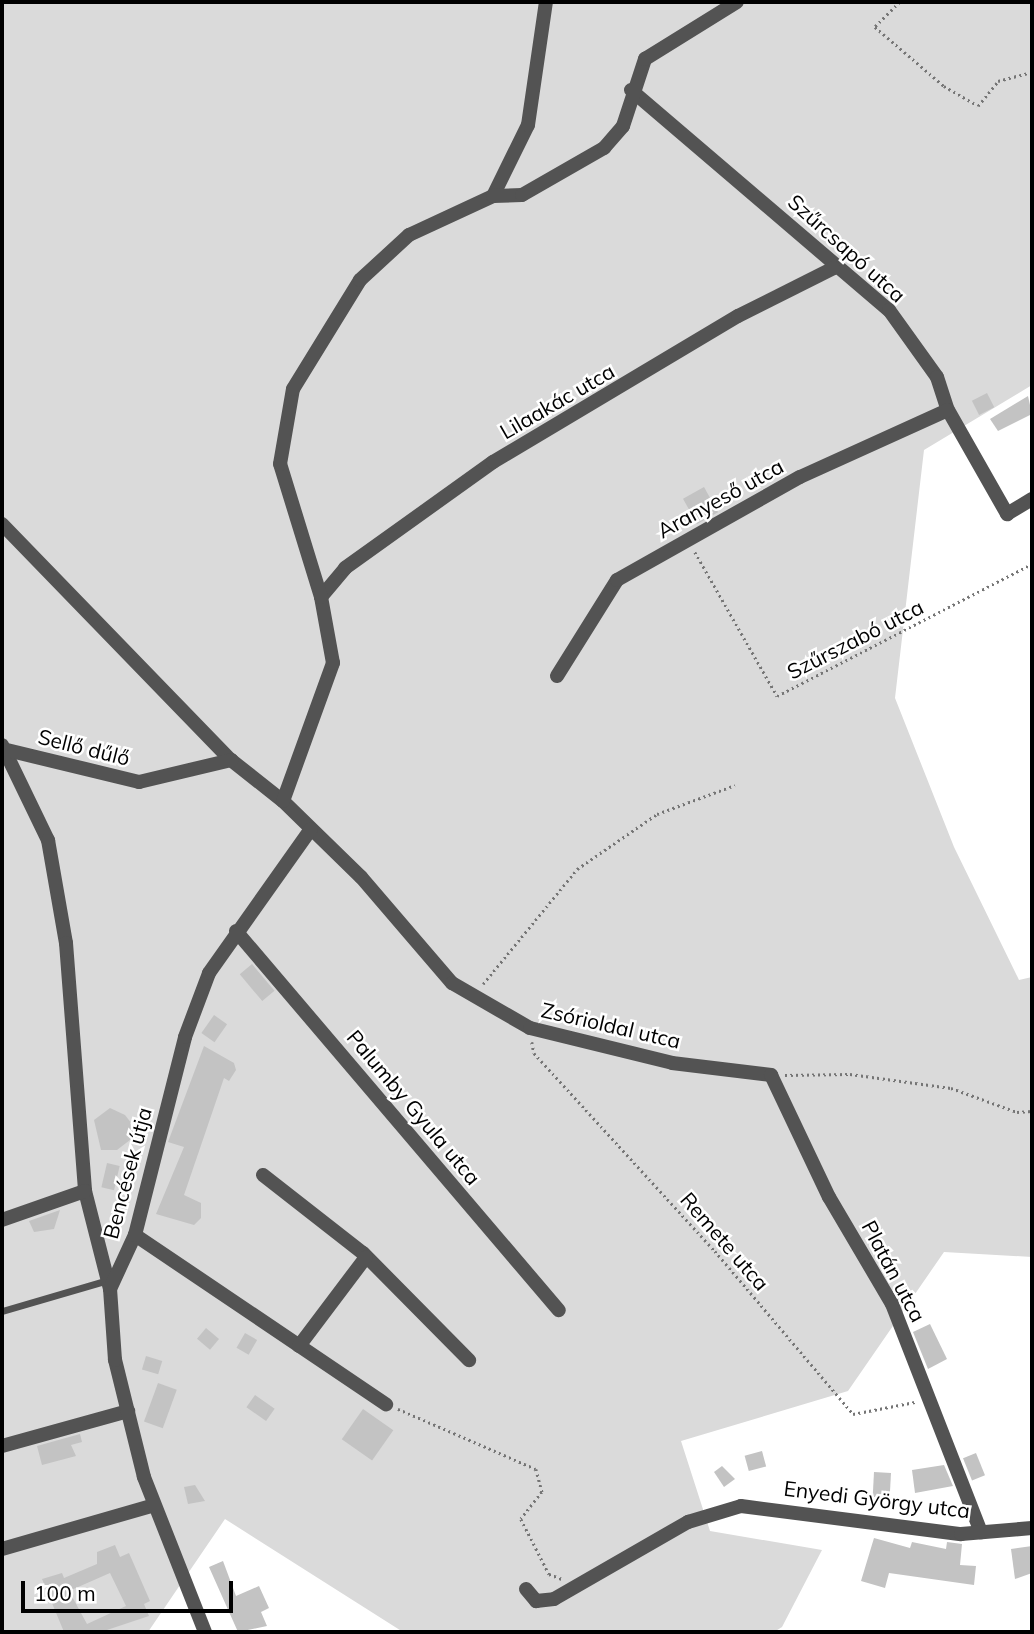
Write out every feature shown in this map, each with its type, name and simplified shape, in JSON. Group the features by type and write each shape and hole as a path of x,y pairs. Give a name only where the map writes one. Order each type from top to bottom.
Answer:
{"street":[{"path":"493,196 528,125 546,2"},
{"path":"283,801 333,663 321,597 279,464 293,389 360,280 409,235 493,196 522,195 604,148 623,126 633,101 631,90 645,59 737,2"},
{"name":"Szűrcsapó utca","path":"631,90 665,113 834,268 889,310 937,377 948,410 1007,514 1032,499"},
{"name":"Lilaakác utca","path":"321,597 345,568 493,462 738,316 834,268"},
{"name":"Aranyeső utca","path":"557,676 617,580 800,477 948,410"},
{"name":"Zsórioldal utca","path":"2,524 231,760 283,801 311,829 452,983 530,1028 672,1063 771,1075"},
{"path":"4,747 48,840 64,930 85,1191 109,1285"},
{"name":"Sellő dűlő","path":"4,747 139,782 231,760"},
{"name":"Bencések útja","path":"205,1632 154,1505 115,1360 109,1285 135,1236 185,1038 209,973 236,931 311,829"},
{"name":"Palumby Gyula utca","path":"236,931 559,1310"},
{"name":"Platán utca","path":"771,1075 830,1197 892,1304 981,1532"},
{"path":"263,1175 366,1256 470,1360"},
{"path":"2,1220 85,1191"},
{"path":"135,1236 386,1404"},
{"path":"299,1346 366,1256"},
{"path":"2,1446 128,1411"},
{"path":"2,1549 154,1505"},
{"name":"Enyedi György utca","path":"577,1587 688,1522 760,1505 981,1532 1032,1528"},
{"path":"526,1589 536,1601 577,1587"}],"lane":[{"path":"2,1311 109,1285"}],"path":[{"path":"900,2 876,27 944,86 978,106 998,80 1032,72"},
{"name":"Szűrszabó utca","path":"689,540 777,696 1032,564"},
{"path":"474,995 577,869 657,814 735,785"},
{"name":"Remete utca","path":"530,1028 534,1053 715,1251 853,1414 928,1399"},
{"path":"771,1075 850,1074 951,1088 1017,1112 1032,1111"},
{"path":"386,1404 536,1469 542,1492 521,1519 549,1574 577,1587"}],"shaded area":[{"path":"2,2 1032,2 1032,385 924,450 895,698 954,847 1019,980 1032,977 1032,1257 944,1252 848,1391 681,1441 710,1531 822,1550 782,1627 774,1632 403,1632 225,1519 148,1632 2,1632"}],"building":[{"path":"987,393 994,407 979,415 972,401"},
{"path":"1028,396 1032,414 998,431 990,419"},
{"path":"704,487 718,512 697,524 683,499"},
{"path":"252,964 274,991 262,1001 240,974"},
{"path":"214,1015 227,1024 214,1042 201,1033"},
{"path":"204,1046 234,1063 236,1070 229,1081 224,1078 184,1195 201,1203 201,1218 194,1225 156,1214 184,1147 168,1142"},
{"path":"110,1108 125,1115 139,1133 117,1150 101,1150 94,1120"},
{"path":"107,1163 120,1166 114,1190 101,1187"},
{"path":"60,1210 54,1229 34,1232 29,1221"},
{"path":"930,1324 947,1359 928,1369 913,1332"},
{"path":"206,1328 219,1339 210,1350 197,1339"},
{"path":"245,1333 257,1340 249,1355 236,1348"},
{"path":"146,1356 162,1361 158,1374 142,1369"},
{"path":"158,1383 177,1390 163,1428 144,1422"},
{"path":"255,1395 275,1409 266,1421 246,1407"},
{"path":"363,1409 393,1430 372,1461 342,1439"},
{"path":"80,1434 82,1442 71,1445 76,1456 42,1465 37,1446"},
{"path":"762,1451 766,1466 749,1471 745,1456"},
{"path":"976,1453 985,1475 972,1480 963,1458"},
{"path":"944,1465 953,1486 915,1493 912,1470"},
{"path":"722,1466 735,1479 724,1487 714,1472"},
{"path":"874,1472 891,1473 890,1498 873,1497"},
{"path":"195,1485 205,1501 188,1504 184,1487"},
{"path":"874,1538 910,1548 912,1542 946,1549 947,1542 962,1544 960,1565 976,1566 974,1585 889,1573 885,1588 861,1581"},
{"path":"115,1545 120,1557 129,1553 150,1601 144,1604 149,1616 101,1632 64,1632 42,1579 62,1573 64,1578 97,1564 97,1552","holes":["110,1573 126,1606 87,1624 69,1591"]},
{"path":"1032,1546 1032,1573 1015,1579 1011,1549"},
{"path":"223,1561 236,1596 259,1586 269,1608 261,1612 267,1626 238,1632 209,1567"}]}
